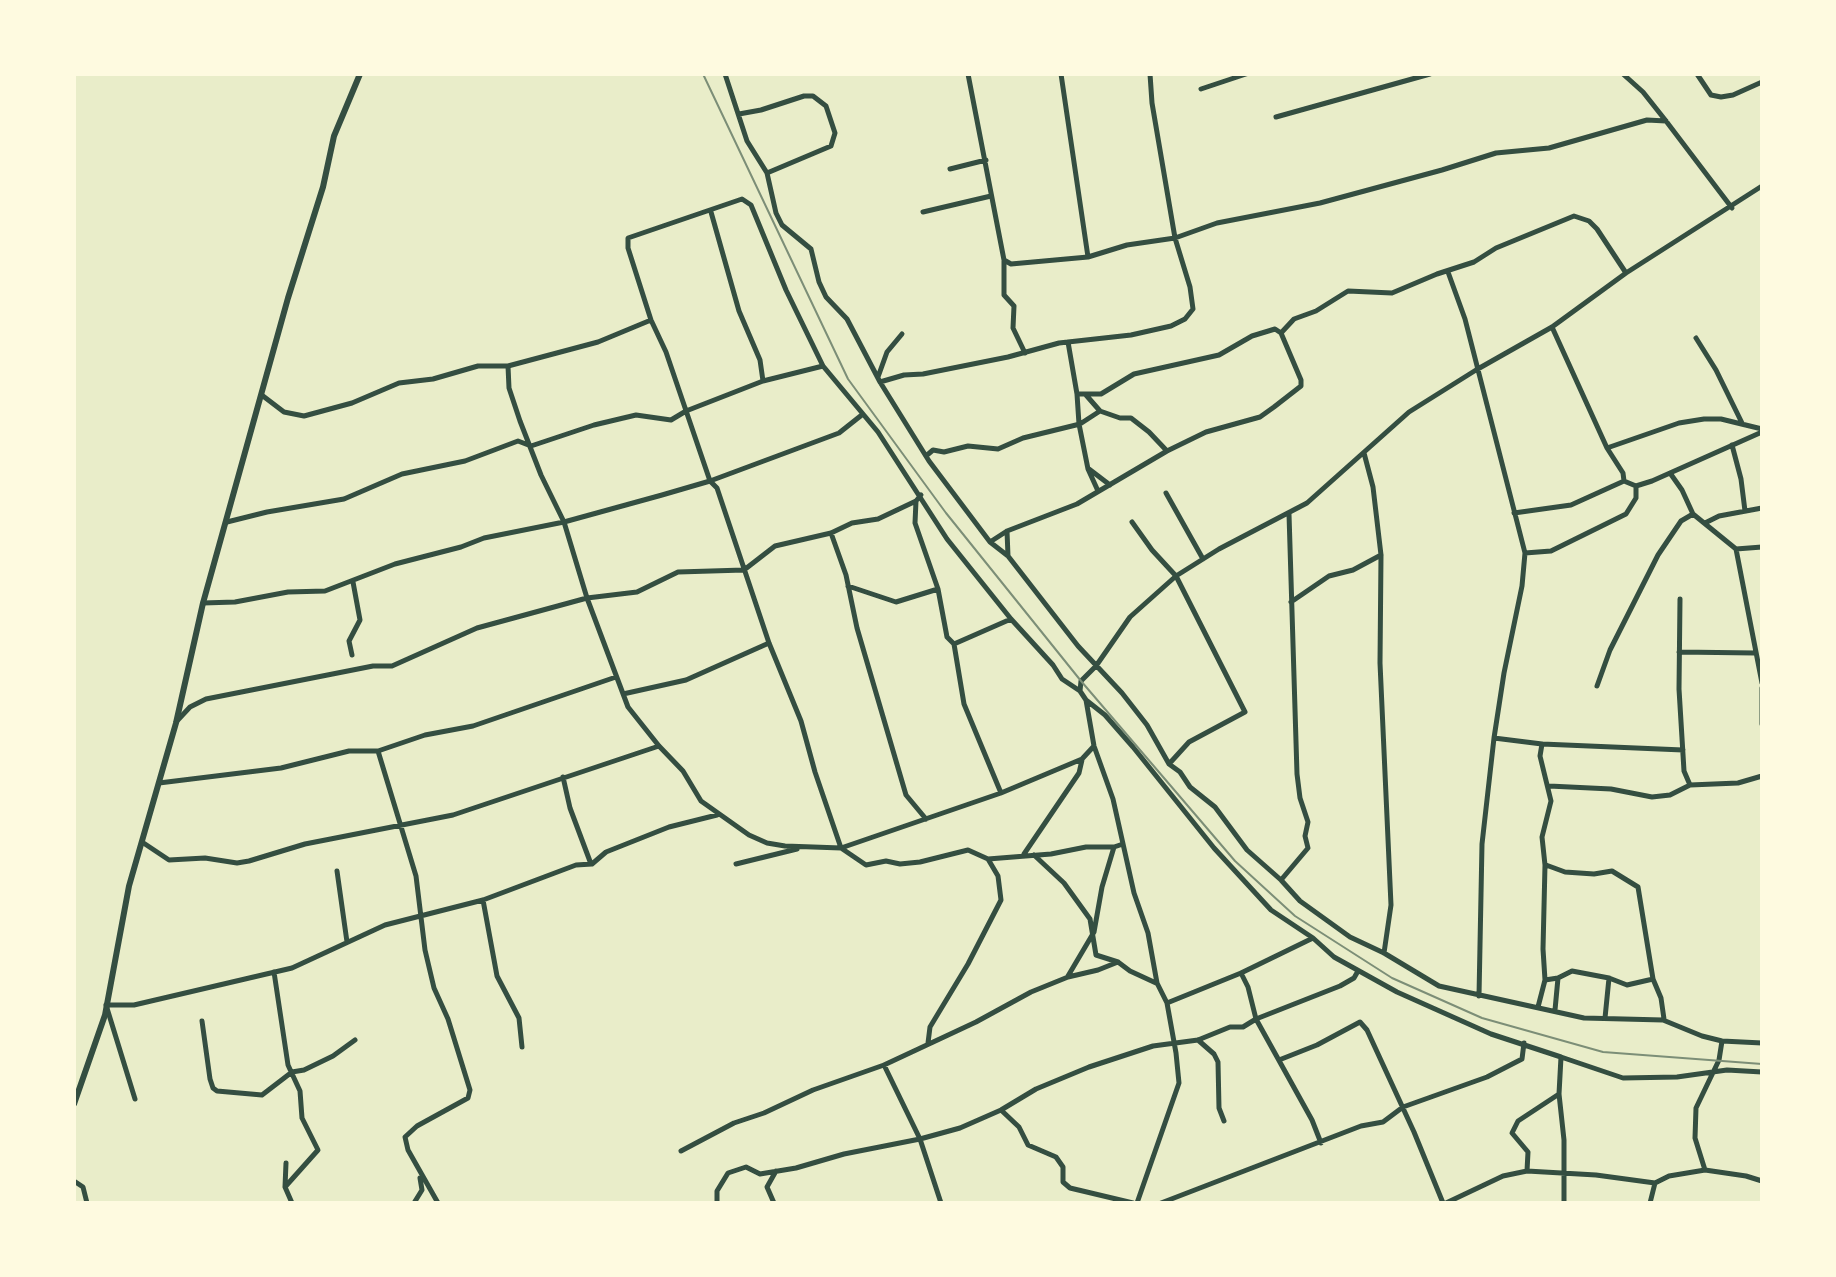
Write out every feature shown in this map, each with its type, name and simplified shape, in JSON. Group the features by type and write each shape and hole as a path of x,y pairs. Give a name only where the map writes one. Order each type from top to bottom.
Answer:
{"street":[{"path":"74,1104 106,1005 129,886 176,723 203,603 288,298 323,187 334,136 360,74"},
{"path":"725,74 747,141 767,173 776,213 782,225 811,249 826,297 847,319 879,380 926,456 990,542 1008,556 1147,725 1169,764 1180,772 1190,787 1215,807 1247,850 1300,901 1350,937 1439,986 1584,1018 1664,1020 1722,1041 1762,1043"},
{"path":"968,74 1004,260 1004,295 1014,306 1013,328 1025,353"},
{"path":"1061,74 1088,257"},
{"path":"879,380 923,374 1068,342 1131,335 1171,326 1185,319 1193,309 1190,287 1175,238 1150,74"},
{"path":"1201,89 1246,74"},
{"path":"1276,117 1430,74"},
{"path":"1623,74 1643,92 1732,208"},
{"path":"1697,74 1711,95 1721,97 1762,82"},
{"path":"739,114 804,96 813,96 826,106 835,133 831,146 767,173"},
{"path":"1004,260 1011,264 1088,257 1127,245 1175,238 1217,223 1320,203 1496,153 1549,148 1647,120 1666,121"},
{"path":"950,169 986,160"},
{"path":"1080,691 1081,681 1096,666 1130,617 1176,576 1307,503 1409,412 1552,327 1626,273 1762,186"},
{"path":"923,212 991,196"},
{"path":"1123,844 988,859 968,850 920,862 900,864 886,861 866,865 841,848 801,721 769,643 717,488 710,481 666,352 651,320 628,248 628,238 742,199 751,205 786,290 823,366 863,414 921,495 947,539 1062,679 1105,715 1184,814 1248,886 1271,910 1313,938 1334,957 1447,1016 1623,1078 1710,1074 1727,1070 1762,1072"},
{"path":"711,212 739,311 760,360 763,381"},
{"path":"1281,333 1294,319 1316,311 1348,291 1392,293 1430,276 1474,262 1496,248 1574,216 1589,221 1597,229 1626,273"},
{"path":"1448,272 1465,319 1525,553 1522,586 1494,738 1482,844 1479,996"},
{"path":"263,396 284,412 304,416 352,403 399,383 433,379 478,366 508,366 598,342 651,320"},
{"path":"1552,327 1607,448 1623,473 1624,481"},
{"path":"990,542 1007,531 1077,504 1167,451 1206,432 1260,417 1296,391 1301,386 1301,380 1281,333 1275,329 1252,336 1219,355 1134,374 1101,394 1077,394"},
{"path":"879,380 887,352 902,334"},
{"path":"1696,338 1742,423"},
{"path":"1068,342 1088,469 1098,491"},
{"path":"508,366 509,388 541,475 564,522 600,636 628,707 683,771 701,801 749,835 767,843 841,848 1001,793 1082,759 1094,746"},
{"path":"227,522 344,499 402,474 465,461 518,441 531,446 636,415 671,420 686,411 763,381 823,366"},
{"path":"1077,394 1088,395 1100,411 1120,418 1131,418 1167,451"},
{"path":"926,456 933,450 944,452 968,446 998,449 1023,438 1079,424 1100,411"},
{"path":"203,603 235,602 288,592 325,591 395,564 484,538 564,522 710,481 839,433 863,414"},
{"path":"1607,448 1679,423 1704,419 1742,423 1762,430"},
{"path":"1514,513 1571,505 1624,481 1636,486 1762,430"},
{"path":"1732,445 1745,511"},
{"path":"1364,453 1373,487 1381,555 1380,663 1391,905 1384,953"},
{"path":"1088,469 1110,485"},
{"path":"1670,473 1693,514 1736,549 1755,653 1762,672 1762,724"},
{"path":"1525,553 1551,551 1626,514 1636,498 1636,486"},
{"path":"1166,493 1203,559"},
{"path":"176,723 190,707 206,699 321,675 392,666 477,628 587,598 637,592 678,572 744,570 775,546 831,533 852,523 878,519 916,501 921,495"},
{"path":"916,501 926,504"},
{"path":"916,501 915,523 938,589 947,637 954,644 964,704 1001,793"},
{"path":"1705,523 1719,516 1762,508"},
{"path":"1281,880 1308,848 1305,836 1308,822 1300,798 1297,774 1289,513"},
{"path":"1597,686 1610,650 1658,555 1681,521 1693,514"},
{"path":"1132,522 1176,576 1245,712 1189,742 1169,764"},
{"path":"1007,531 1008,556"},
{"path":"831,533 906,795 926,819"},
{"path":"1736,549 1762,547"},
{"path":"1291,602 1329,576 1353,570 1381,555"},
{"path":"352,655 349,641 360,620 353,582"},
{"path":"848,586 896,602 938,589"},
{"path":"1680,599 1684,771 1690,785"},
{"path":"954,644 1011,619"},
{"path":"623,694 686,680 769,643"},
{"path":"1679,652 1755,653"},
{"path":"159,783 281,768 349,751 378,751 425,735 473,726 616,677"},
{"path":"1001,1110 1019,1127 1028,1145 1056,1157 1063,1167 1063,1182 1070,1188 1135,1203 1179,1083 1167,1003 1157,983 1148,933 1134,893 1113,799 1094,746 1086,700"},
{"path":"1494,738 1542,744 1683,750"},
{"path":"1538,1007 1545,980 1545,865 1542,837 1551,801 1540,756 1542,744"},
{"path":"142,842 169,860 205,858 237,863 305,844 453,815 659,746"},
{"path":"378,751 416,876 425,950 434,988 448,1019 470,1090 468,1098 417,1126 405,1137 418,1169 438,1203"},
{"path":"1024,854 1079,773 1082,759"},
{"path":"1549,786 1611,789 1652,797 1670,795 1690,785 1738,783 1762,776"},
{"path":"563,777 570,808 592,864"},
{"path":"106,1005 134,1005 292,968 385,925 483,900 576,865 592,864 606,852 669,827 718,814"},
{"path":"736,864 801,847"},
{"path":"1068,977 1094,932 1102,887 1114,847"},
{"path":"1034,854 1064,883 1090,919 1096,955 1118,962 1157,983"},
{"path":"928,1043 930,1027 968,964 1001,900 998,876 988,859"},
{"path":"1545,865 1565,872 1594,874 1612,871 1638,887 1653,979 1661,998 1664,1020"},
{"path":"337,871 347,942"},
{"path":"483,900 497,976 519,1018 522,1047"},
{"path":"1167,1003 1241,973 1313,938"},
{"path":"681,1151 734,1123 884,1065 976,1022 1031,992 1118,962"},
{"path":"717,1203 717,1191 728,1173 746,1167 760,1174 796,1168 960,1128 1001,1110 1036,1089 1089,1067 1174,1042 1198,1040 1230,1027 1243,1027 1340,986 1354,978 1358,971"},
{"path":"1545,980 1572,971 1627,985 1653,979"},
{"path":"274,972 283,1042 300,1091 302,1118 318,1150 285,1187"},
{"path":"1241,973 1256,1019 1312,1120 1321,1143"},
{"path":"1555,1010 1558,978"},
{"path":"1605,1018 1609,978"},
{"path":"106,1005 135,1099"},
{"path":"202,1021 213,1088 262,1095 292,1072 304,1070 333,1056 355,1040"},
{"path":"1279,1060 1317,1045 1360,1022 1367,1030 1403,1107 1444,1203 1503,1176 1527,1171 1655,1183 1669,1176 1705,1170 1762,1181"},
{"path":"1198,1040 1214,1054 1218,1062 1219,1108 1224,1121"},
{"path":"1705,1170 1695,1138 1696,1108 1719,1060 1722,1041"},
{"path":"1161,1203 1361,1126 1383,1122 1403,1107 1461,1088 1522,1059 1524,1043"},
{"path":"1561,1057 1559,1094 1564,1203"},
{"path":"884,1065 920,1139 941,1203"},
{"path":"1527,1171 1528,1152 1512,1133 1518,1121 1559,1094"},
{"path":"286,1163 285,1187 292,1203"},
{"path":"414,1203 422,1190 418,1169"},
{"path":"774,1203 767,1187 776,1170"},
{"path":"74,1181 83,1187 87,1203"},
{"path":"1650,1203 1655,1183"}],"railway":[{"path":"703,74 848,379 946,513 1081,681 1235,861 1295,916 1392,978 1482,1018 1603,1052 1762,1064"}]}
